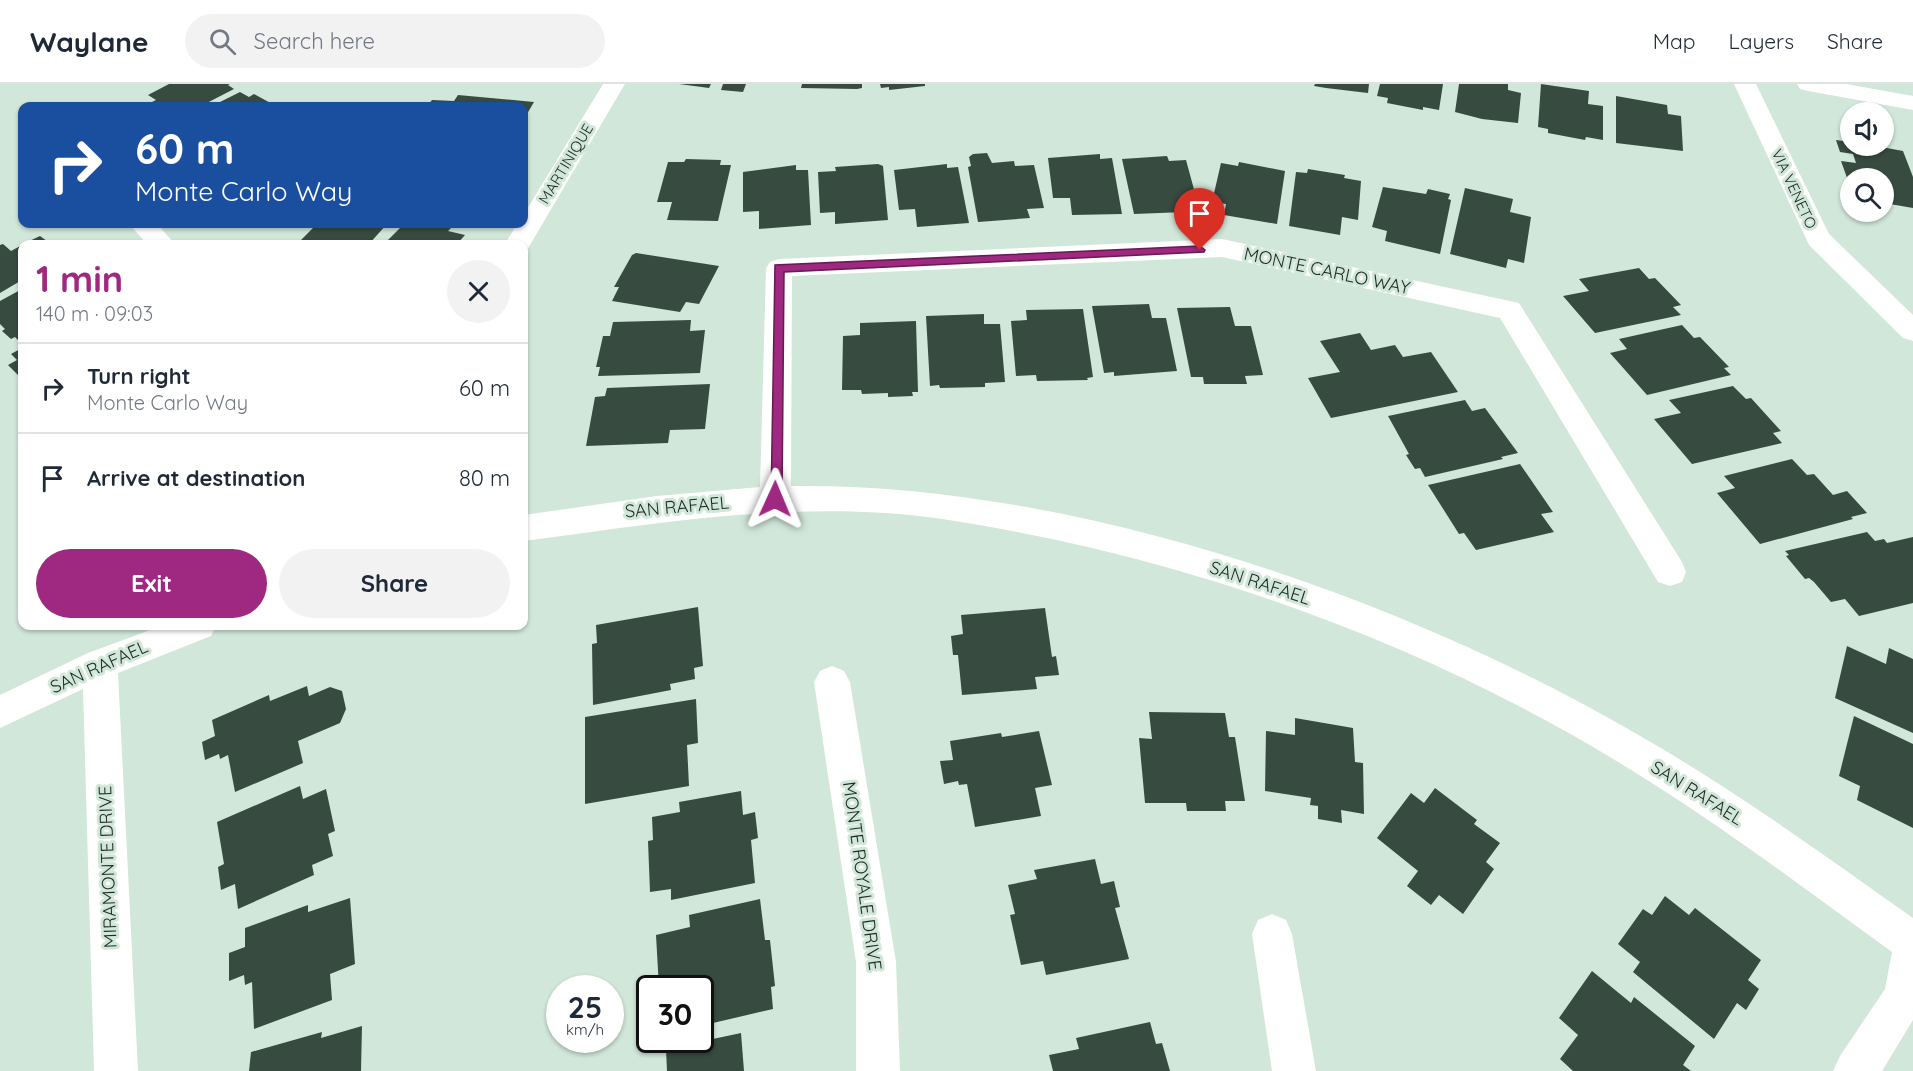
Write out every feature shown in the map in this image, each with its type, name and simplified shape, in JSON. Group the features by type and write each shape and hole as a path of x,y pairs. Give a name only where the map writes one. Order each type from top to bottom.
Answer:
{"street":[{"name":"MARTINIQUE","path":"528,227 614,84"},
{"name":"VIA VENETO","path":"1745,84 1818,239 1913,331"},
{"path":"1808,84 1913,103"},
{"path":"146,228 158,240"},
{"name":"MONTE CARLO WAY","path":"775,499 779,268 1222,249 1509,310 1670,572"},
{"name":"SAN RAFAEL","path":"528,527 614,513 775,499 883,500 986,512 1156,550 1330,605 1456,658 1589,726 1746,823 1913,942"},
{"name":"SAN RAFAEL","path":"0,712 100,664 189,630"},
{"name":"MIRAMONTE DRIVE","path":"100,664 116,1071"},
{"name":"MONTE ROYALE DRIVE","path":"832,682 876,962 878,1071"},
{"path":"1272,934 1294,1071"},
{"path":"1855,1071 1870,1052 1904,996 1913,950"}],"building":[{"path":"169,84 230,84 228,85 234,89 209,102 152,102 156,100 148,95"},
{"path":"679,84 711,84 709,88"},
{"path":"723,84 746,84 743,92 721,90"},
{"path":"802,84 862,84 862,88 801,88"},
{"path":"880,84 925,84 925,86 889,90 889,87 881,88"},
{"path":"1315,84 1369,84 1368,93 1314,86"},
{"path":"1380,84 1443,84 1439,110 1423,107 1423,110 1387,103 1388,98 1377,96"},
{"path":"1459,84 1508,84 1508,90 1521,93 1518,123 1482,119 1455,112"},
{"path":"1541,84 1589,91 1588,104 1603,106 1603,140 1586,137 1585,140 1548,133 1548,129 1538,127"},
{"path":"240,92 249,97 254,94 269,102 220,102"},
{"path":"458,95 534,102 528,112 528,102 430,102 432,100 454,101"},
{"path":"1616,96 1667,105 1668,114 1681,116 1683,151 1616,143"},
{"path":"1836,140 1840,141 1840,152"},
{"path":"1894,149 1903,151 1913,177 1913,208 1894,205 1894,168 1844,168 1841,161 1856,163 1854,156 1894,156"},
{"path":"987,153 992,163 1014,161 1015,166 1034,165 1044,208 1027,209 1030,218 978,222 968,167 971,166 969,157 973,154"},
{"path":"1100,154 1100,159 1112,158 1122,214 1072,215 1070,198 1053,198 1048,158"},
{"path":"1167,156 1169,161 1186,160 1198,204 1183,204 1185,212 1134,214 1122,159"},
{"path":"686,159 721,160 720,165 731,165 718,221 667,220 672,202 657,202 668,162 684,162"},
{"path":"1239,162 1285,171 1277,224 1224,215 1226,204 1212,202 1221,163 1238,166"},
{"path":"878,164 883,166 888,220 835,224 835,212 820,213 818,172 836,171 835,167"},
{"path":"947,164 947,168 958,167 969,223 917,227 915,209 899,210 894,170"},
{"path":"796,165 796,170 808,170 811,225 759,229 759,211 743,212 743,172"},
{"path":"1308,169 1345,175 1344,178 1361,181 1358,220 1342,217 1340,235 1289,226 1296,172 1307,173"},
{"path":"1383,187 1426,194 1428,189 1450,194 1448,199 1451,200 1440,254 1385,241 1387,231 1372,227"},
{"path":"1465,188 1513,199 1510,212 1531,217 1524,263 1508,259 1506,268 1450,254"},
{"path":"313,228 383,228 373,240 301,240"},
{"path":"400,228 451,228 448,231 465,235 461,240 388,240"},
{"path":"40,236 46,240 32,240"},
{"path":"3,244 11,251 18,247 18,282 0,293 0,245"},
{"path":"636,253 719,266 699,304 686,302 680,312 612,301 619,287 614,287 632,255"},
{"path":"1639,268 1649,279 1655,278 1681,305 1673,307 1681,315 1595,333 1563,296 1589,291 1579,279"},
{"path":"18,291 18,340 15,337 11,339 2,331 5,329 0,324 0,301"},
{"path":"1149,304 1152,318 1166,318 1177,371 1114,376 1114,372 1104,373 1092,306"},
{"path":"1230,307 1235,326 1251,326 1263,375 1245,376 1247,384 1204,384 1203,377 1191,377 1177,308"},
{"path":"1083,309 1093,377 1087,378 1088,380 1037,381 1036,375 1016,376 1011,321 1027,320 1026,310"},
{"path":"984,314 984,324 1000,324 1005,382 985,383 985,387 940,388 939,385 930,386 926,316"},
{"path":"691,320 690,331 705,330 700,373 598,376 600,367 596,367 603,336 610,336 613,322"},
{"path":"916,321 918,392 912,392 913,396 888,397 888,393 862,394 861,390 842,390 843,336 860,335 860,323"},
{"path":"1682,325 1694,338 1700,337 1729,367 1724,368 1731,375 1647,395 1610,353 1627,349 1619,339"},
{"path":"1360,333 1371,350 1395,345 1403,357 1431,352 1458,392 1331,418 1308,378 1340,372 1320,341"},
{"path":"18,350 18,375 8,365 17,360 11,354"},
{"path":"710,384 705,429 670,430 668,443 586,446 595,397 605,396 607,388"},
{"path":"1733,386 1746,399 1751,398 1781,431 1773,433 1782,443 1692,464 1654,419 1681,413 1669,400"},
{"path":"1465,400 1472,411 1485,408 1518,453 1501,457 1503,459 1425,477 1420,468 1415,469 1406,455 1409,454 1388,416"},
{"path":"1792,459 1807,475 1814,474 1833,495 1847,491 1867,513 1851,517 1853,519 1760,544 1717,493 1735,488 1724,476"},
{"path":"1520,464 1553,512 1541,514 1554,532 1476,550 1464,533 1459,534 1428,485"},
{"path":"1867,532 1875,541 1884,539 1887,543 1913,537 1913,603 1859,616 1845,599 1831,602 1814,582 1809,578 1805,579 1786,556 1789,555 1785,551"},
{"path":"698,607 703,666 694,668 695,679 670,684 671,690 593,705 592,644 597,643 596,625"},
{"path":"1045,608 1052,657 1056,656 1059,675 1035,677 1037,689 962,695 958,655 953,655 951,636 963,634 961,615"},
{"path":"1847,646 1886,664 1889,648 1913,659 1913,733 1835,698"},
{"path":"307,686 309,696 330,687 342,691 346,709 340,723 298,741 303,763 235,792 228,755 220,759 219,754 205,760 202,742 215,736 212,720 269,695 270,701"},
{"path":"696,699 698,743 687,745 689,786 585,804 585,717"},
{"path":"1149,712 1225,713 1229,737 1235,737 1245,801 1225,801 1226,811 1187,811 1186,803 1145,803 1139,738 1152,739"},
{"path":"1854,716 1913,744 1913,828 1857,800 1860,786 1839,776"},
{"path":"1295,718 1353,728 1355,762 1363,763 1364,814 1341,810 1342,823 1318,819 1318,806 1310,805 1311,798 1265,791 1266,731 1295,735"},
{"path":"1039,731 1052,785 1035,788 1041,816 975,827 967,784 959,785 958,781 944,784 940,761 953,760 950,741 1001,733 1002,737"},
{"path":"300,786 303,799 326,789 335,831 328,834 333,856 312,865 314,875 238,909 235,884 221,890 218,867 224,864 217,822"},
{"path":"1435,788 1477,820 1474,824 1500,843 1486,862 1494,869 1463,914 1439,895 1431,905 1407,886 1418,871 1377,838 1411,793 1424,803"},
{"path":"741,791 743,815 755,812 758,838 751,840 755,883 671,900 671,889 650,892 648,841 653,840 652,817 680,812 679,802"},
{"path":"1095,859 1101,884 1114,881 1120,907 1115,908 1129,959 1046,975 1043,961 1021,965 1010,915 1015,914 1008,885 1037,879 1034,870"},
{"path":"1665,896 1689,915 1695,908 1761,960 1748,980 1759,989 1746,1010 1737,1003 1714,1039 1633,972 1640,962 1618,944 1643,909 1652,915"},
{"path":"350,898 355,964 330,974 332,1000 254,1029 252,982 245,985 244,975 229,981 229,953 245,947 245,928 308,905 308,912"},
{"path":"760,899 765,940 770,940 775,986 771,987 773,1009 714,1023 714,975 658,975 656,935 690,927 689,915"},
{"path":"1592,971 1631,1003 1634,997 1695,1046 1683,1065 1691,1071 1573,1071 1560,1059 1578,1035 1559,1018"},
{"path":"1150,1022 1156,1044 1162,1043 1170,1071 1053,1071 1049,1055 1079,1049 1076,1038"},
{"path":"362,1026 361,1071 249,1071 251,1052 322,1032 321,1038"},
{"path":"741,1033 744,1071 667,1071 666,1053 714,1053 714,1039"}],"route":[{"path":"775,499 779,268 1200,250"}]}
